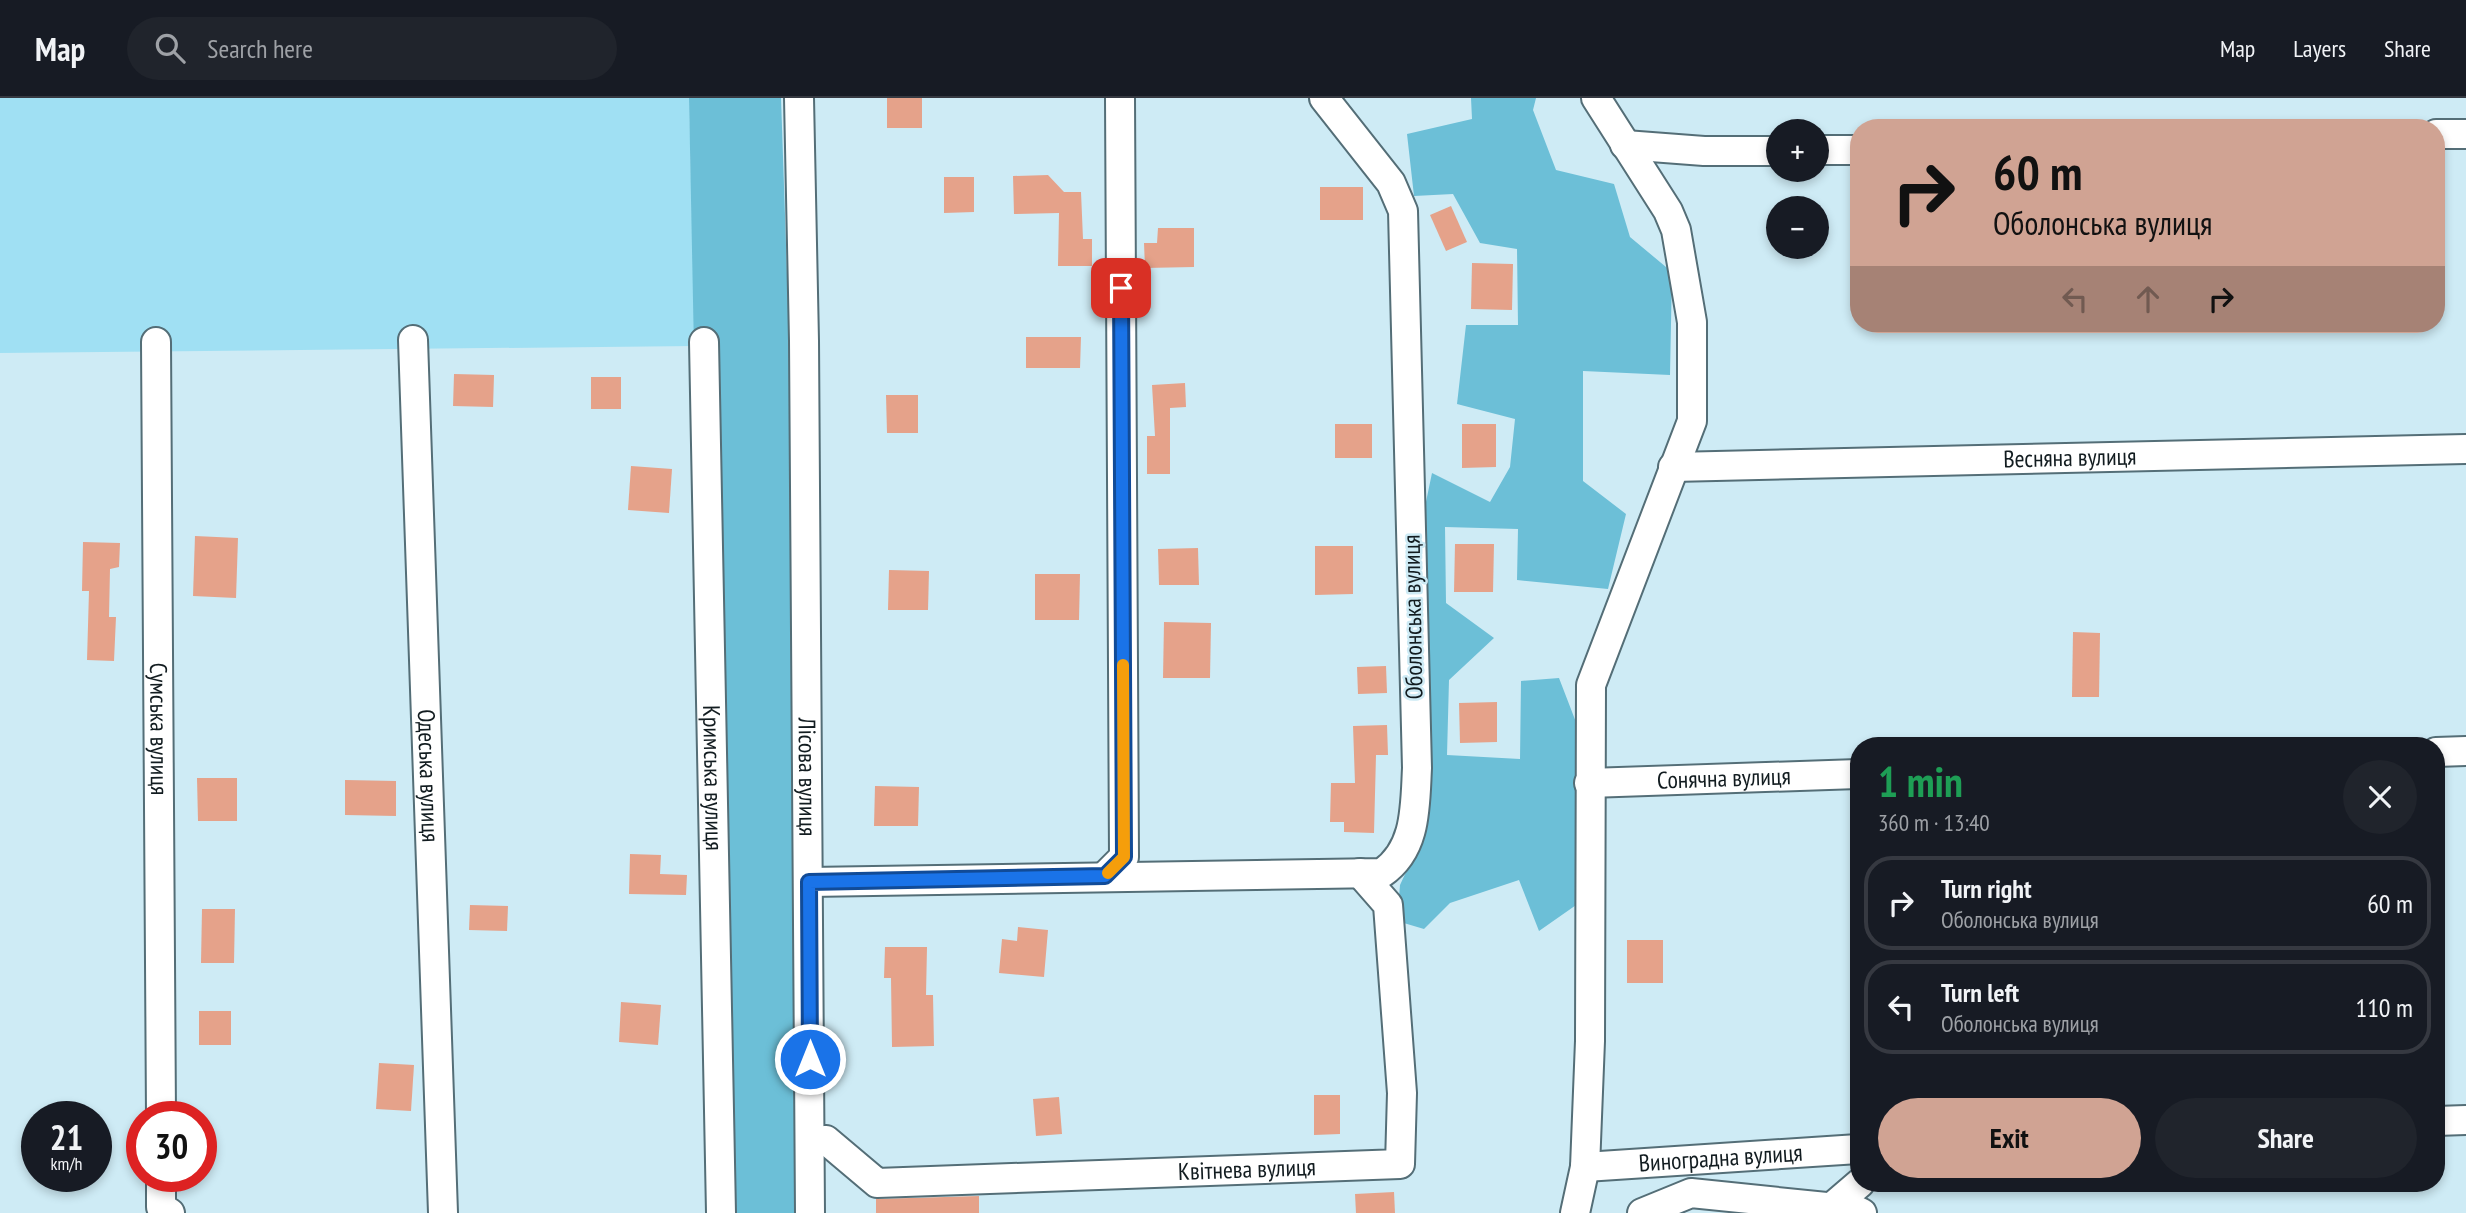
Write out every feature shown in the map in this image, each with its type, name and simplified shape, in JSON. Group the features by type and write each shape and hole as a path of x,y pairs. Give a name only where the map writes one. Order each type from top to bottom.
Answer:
{"street":[{"name":"Лісова вулиця","path":"799,98 804,341 810,1213"},
{"path":"1105,876 1124,857 1120,98"},
{"name":"Оболонська вулиця","path":"809,882 1382,873 1395,864 1405,851 1414,814 1417,768 1403,211 1391,183 1324,98"},
{"path":"1575,1213 1585,1167 1591,1041 1591,685 1692,421 1692,322 1676,230 1668,211 1596,98"},
{"path":"2445,135 2466,134"},
{"path":"1625,145 1704,151 1766,150"},
{"path":"1829,150 1850,150"},
{"name":"Одеська вулиця","path":"413,340 443,1213"},
{"name":"Сумська вулиця","path":"156,342 160,1101"},
{"name":"Кримська вулиця","path":"704,342 721,1213"},
{"name":"Весняна вулиця","path":"1673,467 2466,449"},
{"path":"2445,752 2466,751"},
{"name":"Сонячна вулиця","path":"1589,783 1850,774"},
{"name":"Квітнева вулиця","path":"810,1142 826,1140 877,1183 1400,1164 1402,1093 1388,905 1360,873"},
{"path":"2445,1121 2466,1121"},
{"name":"Виноградна вулиця","path":"1585,1167 1850,1150"},
{"path":"163,1192 165,1210"},
{"path":"1832,1208 1850,1192"},
{"path":"1643,1213 1691,1193 1862,1213"}],"shaded area":[{"path":"0,98 689,98 695,346 0,353"},
{"path":"689,98 781,98 819,1213 711,1213"},
{"path":"1471,98 1536,98 1533,110 1556,170 1614,184 1630,237 1672,272 1670,375 1583,371 1583,481 1626,514 1608,589 1517,580 1518,529 1445,527 1446,603 1494,638 1449,680 1447,755 1520,759 1521,681 1559,678 1579,730 1579,903 1539,931 1519,880 1450,903 1424,929 1397,921 1400,885 1418,846 1422,521 1432,473 1490,502 1510,467 1515,419 1457,404 1466,325 1518,325 1517,249 1480,243 1453,194 1414,196 1407,134 1472,119"}],"building":[{"path":"887,98 922,98 922,128 887,128"},
{"path":"1048,175 1064,192 1081,192 1083,239 1092,239 1092,266 1058,266 1059,213 1014,214 1013,176"},
{"path":"944,177 974,177 974,212 944,213"},
{"path":"1320,187 1363,187 1363,220 1320,220"},
{"path":"1451,206 1467,242 1446,251 1430,215"},
{"path":"1158,228 1194,228 1194,267 1145,268 1144,243 1157,243"},
{"path":"1472,263 1513,264 1512,310 1471,309"},
{"path":"1026,337 1081,337 1080,368 1026,368"},
{"path":"454,374 494,375 493,407 453,406"},
{"path":"591,377 621,377 621,409 591,409"},
{"path":"1185,383 1186,407 1170,408 1170,474 1147,474 1147,436 1155,436 1152,385"},
{"path":"886,395 918,395 918,433 887,433"},
{"path":"1335,424 1372,424 1372,458 1335,458"},
{"path":"1462,424 1496,424 1496,467 1462,468"},
{"path":"631,466 672,469 669,513 628,510"},
{"path":"195,536 238,538 236,598 193,596"},
{"path":"83,542 120,543 119,567 110,569 109,617 116,617 114,661 87,660 89,591 82,591"},
{"path":"1455,544 1494,544 1493,592 1454,592"},
{"path":"1315,546 1353,546 1353,594 1315,595"},
{"path":"1198,548 1199,585 1159,585 1158,549"},
{"path":"889,570 929,571 928,610 888,610"},
{"path":"1035,574 1080,574 1079,620 1035,620"},
{"path":"1164,622 1211,623 1210,678 1163,678"},
{"path":"2073,632 2100,633 2099,697 2072,697"},
{"path":"1386,666 1387,693 1358,694 1357,667"},
{"path":"1497,702 1497,742 1460,743 1459,703"},
{"path":"1387,725 1388,755 1376,755 1374,833 1344,832 1344,822 1330,822 1331,783 1355,783 1353,726"},
{"path":"197,778 237,778 237,821 198,821"},
{"path":"345,780 396,781 396,816 345,815"},
{"path":"875,786 919,787 918,826 874,826"},
{"path":"630,854 661,855 660,874 687,875 686,895 629,894"},
{"path":"470,905 508,906 507,931 469,930"},
{"path":"202,909 235,909 234,963 201,963"},
{"path":"1018,927 1048,930 1044,977 999,973 1002,939 1017,941"},
{"path":"1627,940 1663,940 1663,983 1627,983"},
{"path":"885,947 927,947 926,995 933,995 934,1046 892,1047 891,978 884,978"},
{"path":"621,1002 661,1005 658,1045 619,1042"},
{"path":"199,1011 231,1011 231,1045 199,1045"},
{"path":"379,1063 414,1065 411,1111 376,1109"},
{"path":"1314,1095 1340,1095 1340,1134 1314,1135"},
{"path":"1059,1097 1062,1134 1036,1136 1033,1099"},
{"path":"1394,1192 1395,1213 1356,1213 1355,1194"},
{"path":"979,1196 979,1213 876,1213 876,1199"}],"slow traffic":[{"path":"1108,873 1124,857 1123,665"}],"route":[{"path":"810,1059 809,882 1105,876 1124,857 1121,288"}]}
